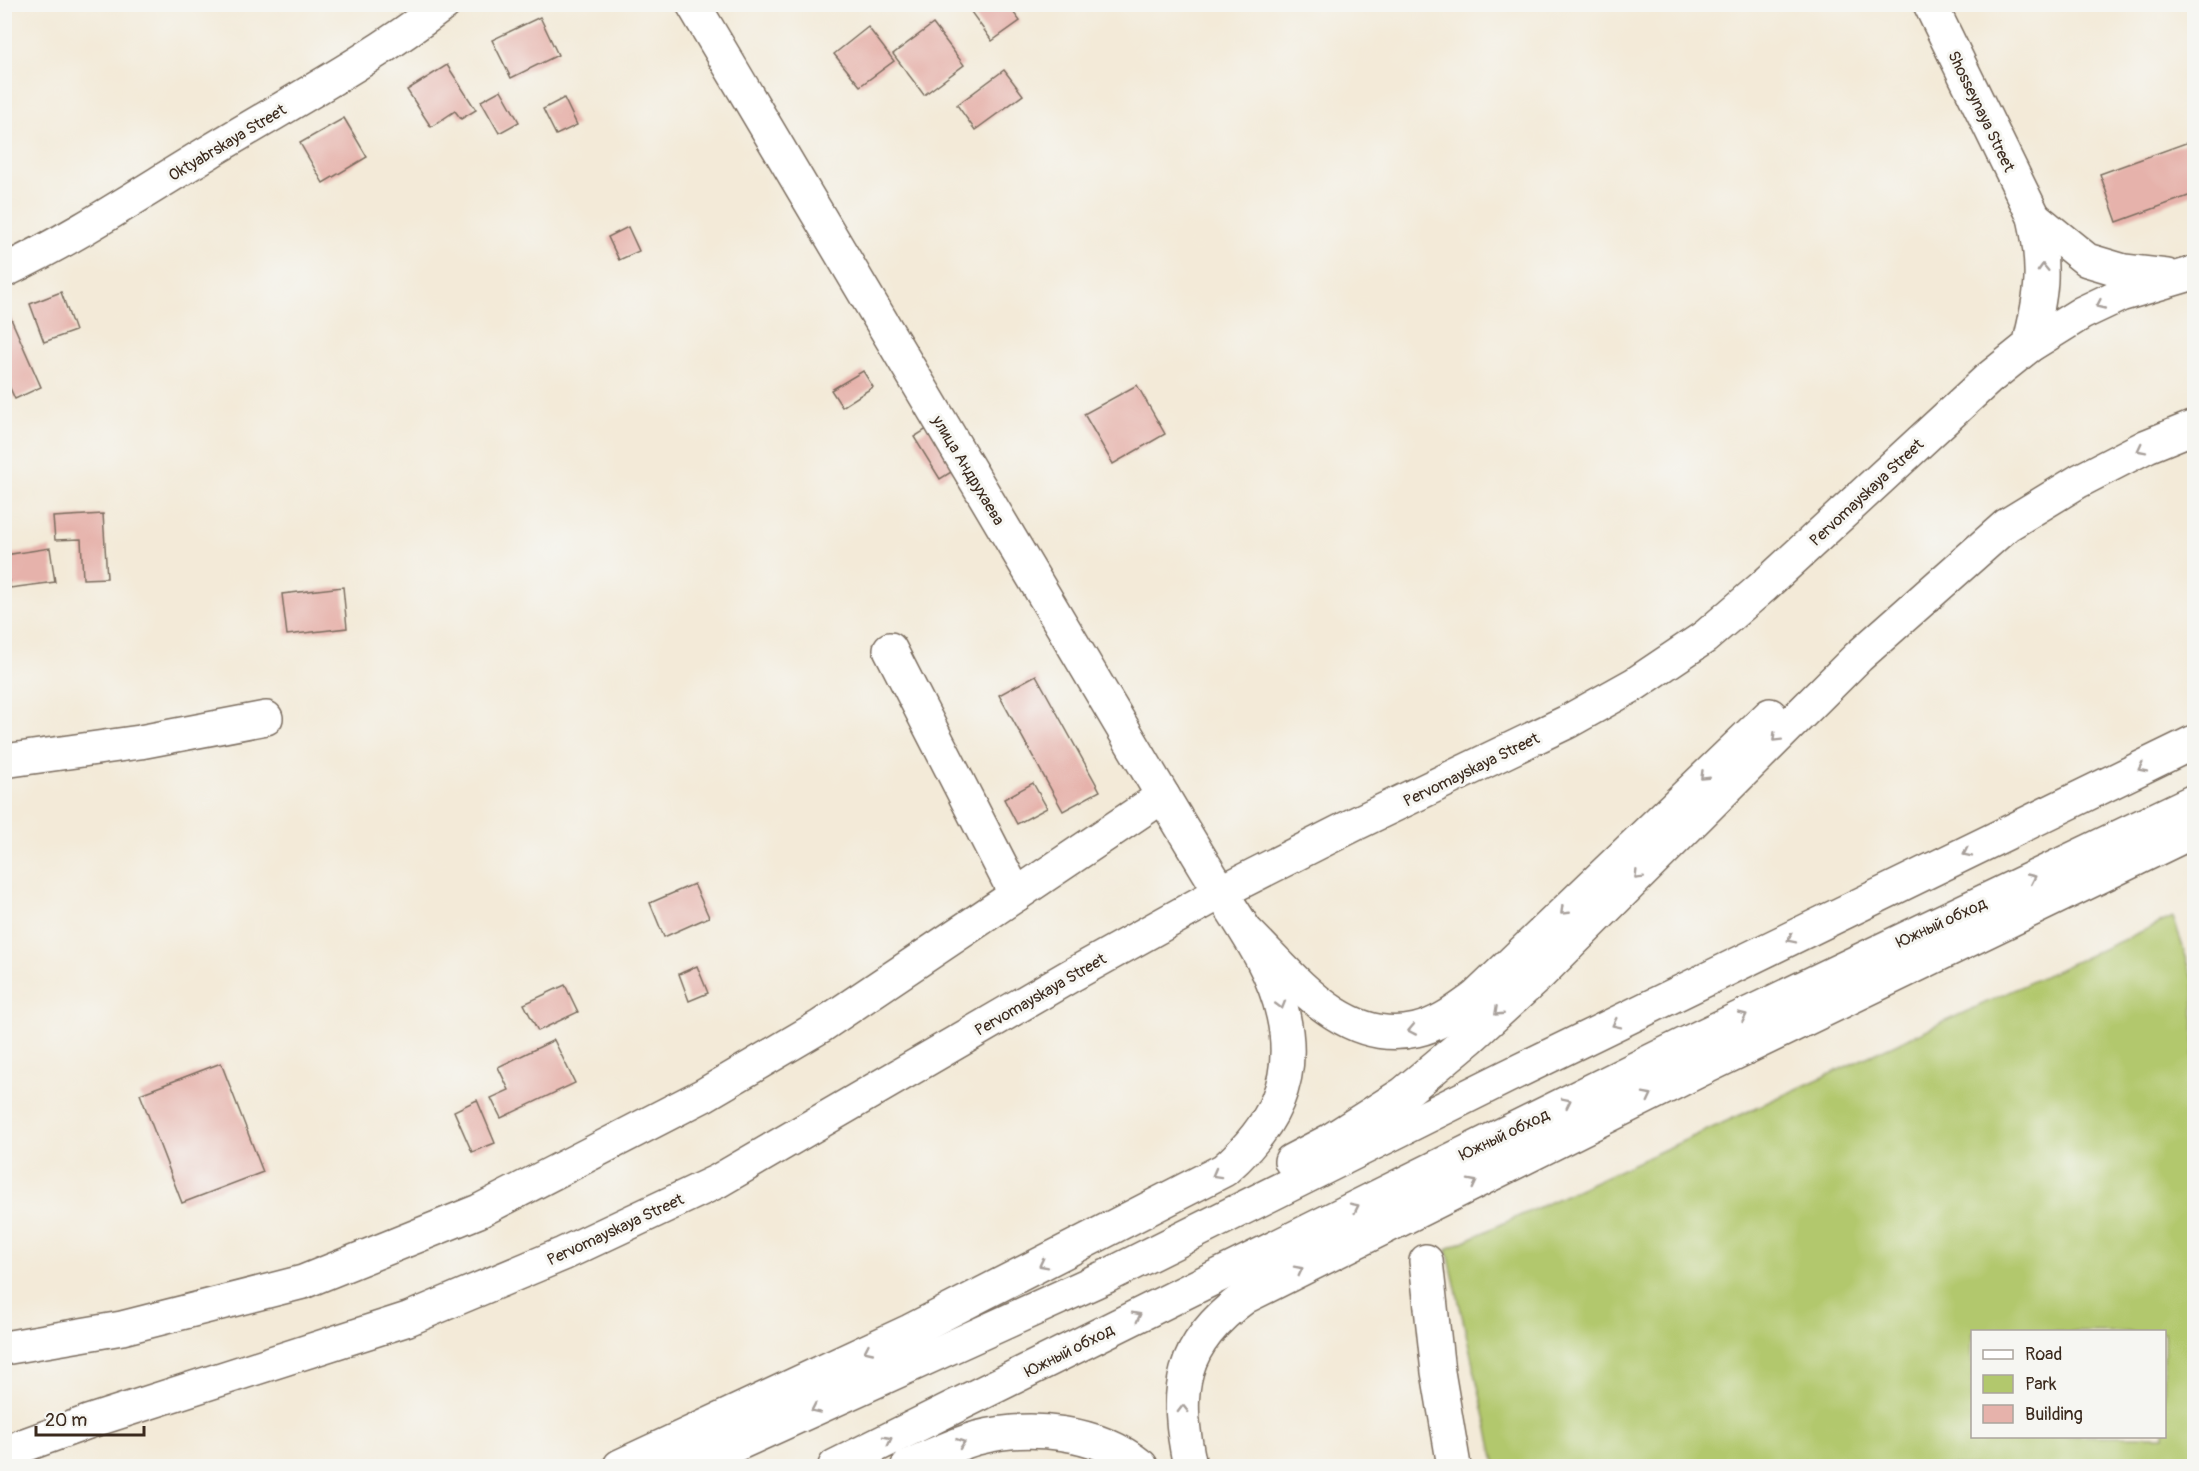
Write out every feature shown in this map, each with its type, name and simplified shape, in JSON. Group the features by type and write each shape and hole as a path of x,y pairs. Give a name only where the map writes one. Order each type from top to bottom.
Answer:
{"main road":[{"name":"Oktyabrskaya Street","path":"4,271 49,250 301,99 401,37 444,4"},
{"name":"улица Андрухаева","path":"693,4 1163,796 1248,933"},
{"name":"Shosseynaya Street","path":"1930,4 2034,217 2041,245 2043,282 2029,346"},
{"name":"Shosseynaya Street","path":"2034,217 2087,260 2124,272 2186,275"},
{"name":"Pervomayskaya Street","path":"4,1455 88,1422 408,1319 563,1254 718,1181 1060,982 1221,892 1355,824 1567,722 1652,672 1705,637 1756,593 1988,379 2029,346 2082,313 2120,295 2186,275"},
{"path":"1248,933 1330,1012 1360,1026 1390,1033 1418,1030 1448,1017 1476,997 1728,753 1832,657 1919,585 2007,525 2099,471 2147,446 2194,427"},
{"path":"887,1376 1331,1140 1403,1094 1470,1038 1540,974 1858,657 2007,525"},
{"path":"890,649 1016,895"},
{"path":"4,760 140,742 266,718"},
{"path":"689,1467 1127,1266 1517,1072 2194,742"},
{"path":"4,1348 122,1328 303,1282 479,1211 704,1095 821,1026 1163,796"},
{"path":"1190,1467 1182,1409 1186,1373 1197,1344 1218,1316 1245,1297 1700,1070 2190,811"},
{"name":"Южный обход","path":"835,1467 1662,1055 2190,811"},
{"path":"620,1467 920,1326 1224,1170 1249,1148 1269,1122 1285,1074 1284,1017 1276,990 1248,933"},
{"path":"1426,1261 1437,1372 1454,1467"},
{"path":"908,1467 979,1437 1045,1432 1095,1439 1126,1455 1141,1467"}],"green space":[{"path":"2173,917 2194,981 2194,1466 1496,1466 1447,1249"}],"building":[{"path":"981,4 1007,4 1020,21 992,41 971,12"},
{"path":"540,17 558,55 511,78 492,40"},
{"path":"933,24 964,65 924,95 893,54"},
{"path":"868,27 894,61 860,86 834,54"},
{"path":"447,65 476,110 461,119 455,111 431,127 407,90"},
{"path":"1004,70 1023,95 975,130 957,105"},
{"path":"501,90 519,122 499,133 481,101"},
{"path":"564,98 577,125 556,135 543,109"},
{"path":"344,118 367,157 323,183 300,143"},
{"path":"2194,140 2194,194 2117,222 2100,174"},
{"path":"628,227 639,251 619,260 608,237"},
{"path":"61,292 75,331 44,342 30,304"},
{"path":"8,312 41,387 15,399 4,375 4,314"},
{"path":"863,371 873,387 842,407 831,390"},
{"path":"1137,385 1165,434 1113,464 1084,414"},
{"path":"930,427 956,469 940,479 914,437"},
{"path":"103,514 107,578 83,579 81,539 55,540 53,517"},
{"path":"50,548 55,582 10,588 5,555"},
{"path":"343,587 347,628 287,635 282,594"},
{"path":"1036,675 1100,791 1063,811 999,695"},
{"path":"1033,783 1047,808 1017,824 1004,799"},
{"path":"694,884 709,917 664,937 650,903"},
{"path":"697,966 708,993 689,1001 679,974"},
{"path":"565,985 578,1012 538,1031 524,1004"},
{"path":"554,1040 575,1083 501,1118 491,1098 509,1090 498,1067"},
{"path":"221,1063 263,1172 182,1203 140,1094"},
{"path":"477,1100 495,1143 472,1152 454,1111"}]}
